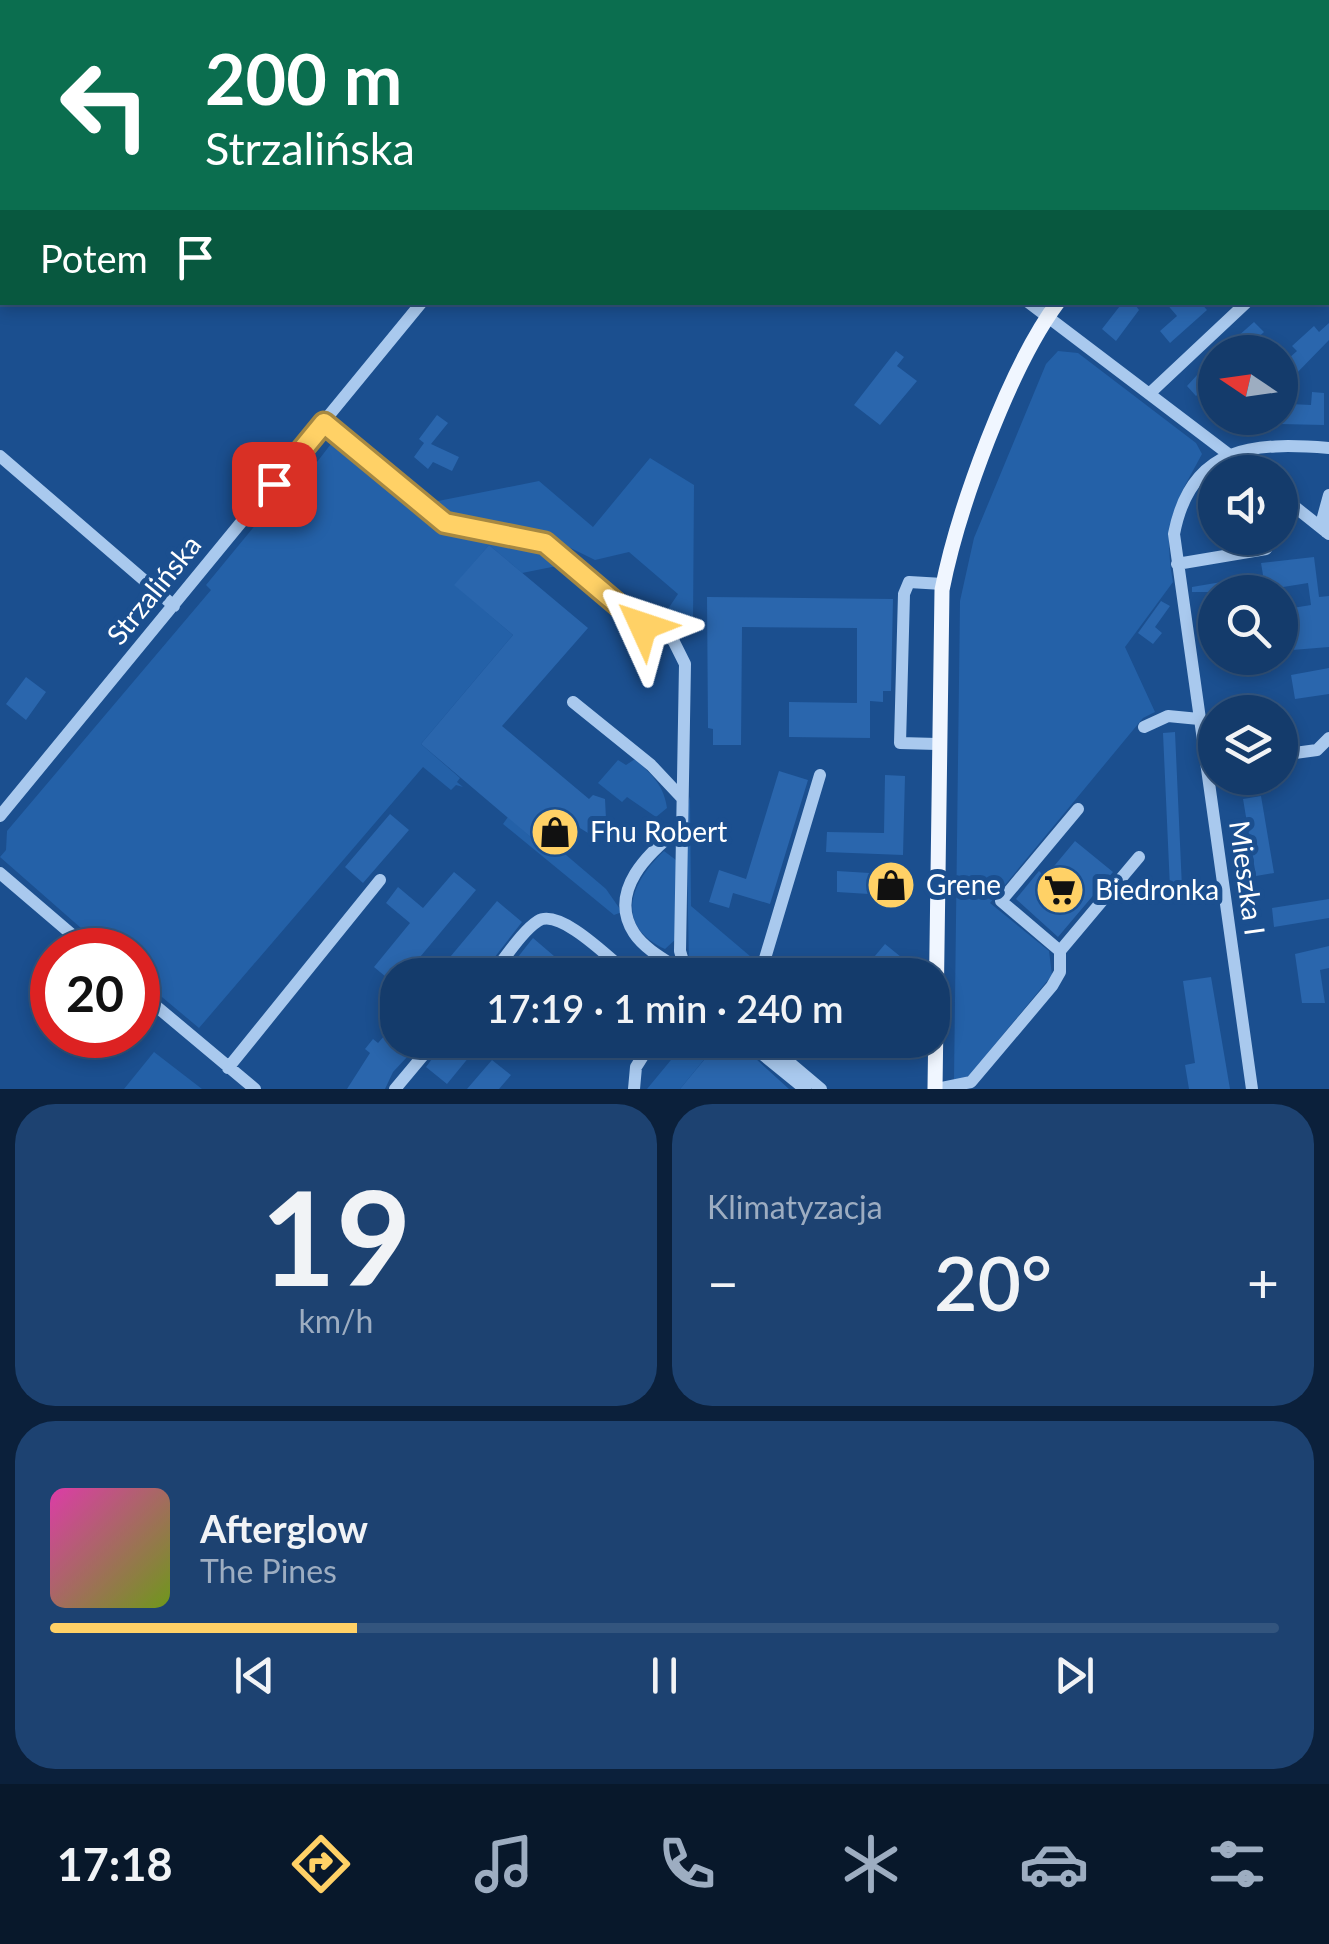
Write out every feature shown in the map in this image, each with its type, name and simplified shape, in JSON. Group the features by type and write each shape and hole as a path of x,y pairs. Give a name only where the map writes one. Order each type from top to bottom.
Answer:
{"main road":[{"path":"936,1089 937,744 943,584 961,516 1024,354 1056,305"}],"street":[{"name":"Strzalińska","path":"0,816 420,305"},
{"path":"1031,305 1227,455 1266,444 1329,448"},
{"path":"1148,394 1243,305"},
{"path":"324,423 445,523 545,543 643,626 672,640 686,664 680,828 682,958"},
{"path":"0,456 174,606"},
{"name":"Mieszka I","path":"1198,485 1178,515 1177,564 1198,712"},
{"path":"1328,533 1322,517 1329,495"},
{"path":"1298,509 1328,533"},
{"path":"1177,564 1230,555"},
{"path":"937,744 900,743 904,594 909,582 943,584"},
{"path":"572,702 652,764 682,798"},
{"path":"1144,726 1168,716 1198,719"},
{"path":"1298,753 1317,750 1329,738"},
{"path":"765,958 820,775"},
{"name":"Mieszka I","path":"1214,795 1252,1089"},
{"path":"1060,951 1001,901 1078,809"},
{"path":"665,958 635,936 626,899 633,874 680,828"},
{"path":"936,1089 972,1082 1052,986 1060,972 1060,951 1139,858"},
{"path":"0,873 64,928"},
{"path":"228,1068 380,880"},
{"path":"505,958 536,922 550,917 566,923 609,958"},
{"path":"160,1010 255,1089"},
{"path":"395,1089 421,1058"},
{"path":"634,1089 636,1067 642,1058"},
{"path":"766,1058 804,1089"},
{"path":"787,1058 820,1089"}],"shaded area":[{"path":"1058,351 1078,353 1196,443 1202,454 1198,455 1170,527 1173,582 1125,647 1155,712 1143,718 990,903 1049,951 1052,975 969,1076 954,1080 960,601 974,538 1046,364"},
{"path":"345,428 433,502 539,481 593,527 650,458 694,485 693,625 658,624 678,594 629,552 595,560 542,534 459,523 444,516 342,431"},
{"path":"334,440 445,531 537,545 562,565 522,573 489,545 455,585 513,635 421,744 460,778 457,782 463,787 456,785 451,790 423,767 199,1028 160,995 160,928 81,928 0,857 6,850 7,831 211,590 206,585 304,466 310,471"},
{"path":"635,759 663,793 667,808 656,817 627,797 622,802 598,783 618,760 626,765"},
{"path":"690,796 691,906 752,958 689,958 686,814"},
{"path":"508,817 546,850 552,843 606,889 622,912 614,915 503,824"},
{"path":"664,851 676,860 676,939 665,949 638,928 633,916 636,889"},
{"path":"160,1057 202,1089 124,1089 149,1058"},
{"path":"673,1058 705,1058 680,1089 647,1089"}],"building":[{"path":"1121,305 1135,305 1139,310 1116,341 1102,329"},
{"path":"1168,305 1203,305 1207,310 1170,343 1160,331 1177,316"},
{"path":"1254,322 1264,332 1261,335 1239,335"},
{"path":"1329,323 1329,340 1298,372 1298,341 1314,326 1319,332"},
{"path":"896,351 904,357 897,366 917,381 880,425 854,405"},
{"path":"1198,374 1198,394 1187,386"},
{"path":"1312,392 1324,393 1324,425 1298,424 1298,404 1311,405"},
{"path":"437,415 448,423 431,444 459,457 452,471 433,462 428,469 414,457 424,443 419,439"},
{"path":"489,545 588,628 502,726 589,799 593,795 605,799 606,819 599,819 588,833 570,822 546,850 421,744 513,635 454,585"},
{"path":"1314,557 1319,597 1329,596 1329,647 1298,650 1298,607 1311,605 1308,583 1298,585 1298,575 1263,575 1261,563"},
{"path":"707,597 893,599 891,691 883,691 883,702 870,701 870,738 789,737 789,702 857,703 857,628 742,627 741,745 713,745 713,729 708,728"},
{"path":"1161,601 1170,606 1155,627 1162,633 1153,644 1138,633"},
{"path":"1329,668 1329,694 1298,699 1291,675"},
{"path":"26,677 46,692 26,720 6,704"},
{"path":"1175,732 1182,888 1170,888 1163,733"},
{"path":"779,771 808,780 770,904 733,893 729,908 709,902 719,870 746,879"},
{"path":"885,775 905,776 903,855 826,852 827,832 884,833"},
{"path":"1261,796 1274,873 1256,876 1243,799"},
{"path":"390,814 409,830 363,883 345,867"},
{"name":"Biedronka","path":"1075,841 1113,872 1058,937 1016,899 1039,871 1045,877"},
{"path":"837,871 902,875 901,896 837,892"},
{"path":"454,872 476,890 419,958 381,958 410,923 386,903 398,887 423,908"},
{"path":"1329,899 1329,918 1274,927 1272,908"},
{"path":"497,901 522,922 494,958 449,958"},
{"path":"533,938 554,956 552,958 517,958"},
{"path":"885,944 902,958 873,958"},
{"path":"1329,946 1329,968 1320,970 1325,1003 1302,1003 1295,954"},
{"path":"1211,977 1230,1089 1189,1089 1185,1065 1195,1063 1183,981"},
{"path":"373,1039 380,1041 380,1058 406,1058 385,1089 347,1089 370,1053 365,1049"},
{"path":"433,1058 468,1058 447,1084 426,1067"},
{"path":"706,1058 755,1058 789,1089 680,1089"},
{"path":"492,1060 511,1075 499,1089 467,1089"}],"place":[{"name":"Fhu Robert","path":"555,832"},
{"name":"Grene","path":"891,885"},
{"name":"Biedronka","path":"1060,890"}],"route":[{"path":"274,484 324,423 445,523 545,543 562,553 643,626"}]}
